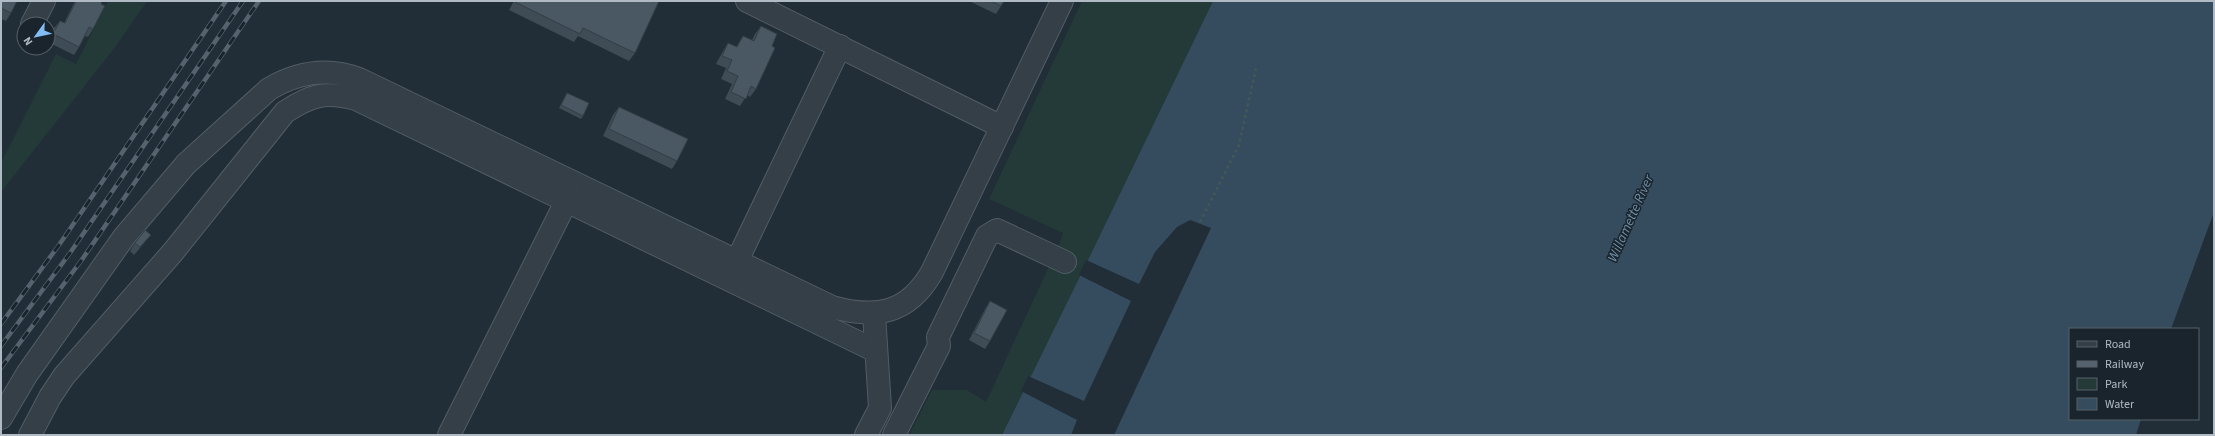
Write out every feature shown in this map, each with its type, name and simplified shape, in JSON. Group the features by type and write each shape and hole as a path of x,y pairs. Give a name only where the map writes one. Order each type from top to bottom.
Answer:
{"street":[{"path":"36,16 44,1"},
{"path":"747,1 1002,127"},
{"path":"30,435 50,397 64,376 173,252 285,112 303,100 319,95 337,94 356,99 571,192 737,261 832,307 851,312 874,314 905,303 925,284 1062,1"},
{"path":"737,261 840,46"},
{"path":"1,418 27,374 124,237 186,164 257,98 278,83 311,72 332,72 347,75 876,351"},
{"path":"449,435 571,192"},
{"path":"894,435 939,346 938,337 987,236 997,230 1065,262"},
{"path":"866,435 880,408 874,314"}],"path":[{"path":"1200,222 1239,145 1256,68"}],"green space":[{"path":"108,1 147,1 116,46 1,192 1,163 56,54 76,64"},
{"path":"1082,1 1213,1 1002,435 909,435 932,390 967,390 986,402 1059,245 1063,233 989,199"}],"water":[{"name":"Willamette River","path":"1213,1 2214,1 2214,212 2171,328 2069,328 2069,420 2141,420 2136,435 1002,435"}],"pier":[{"path":"1190,220 1211,228 1114,435 1071,435 1077,420 1021,391 1028,376 1084,401 1131,301 1079,275 1086,260 1139,284 1155,252 1177,227"}],"building":[{"path":"1,1 17,1 11,13 1,8"},
{"path":"76,1 102,1 101,4 105,6 93,29 89,27 79,47 56,36 56,28 60,21 65,23"},
{"path":"515,1 659,1 635,53 583,28 580,34"},
{"path":"991,1 1004,1 1001,6"},
{"path":"761,26 777,34 772,46 775,48 756,89 751,86 746,99 731,92 738,76 727,71 732,60 722,56 728,43 737,47 743,36 754,41"},
{"path":"567,93 589,103 583,116 561,105"},
{"path":"619,107 688,139 677,161 609,129"},
{"path":"145,230 151,235 140,247 135,243"},
{"path":"990,301 1007,310 990,341 974,333"}],"railway":[{"path":"1,324 59,245 226,1"},
{"path":"1,346 70,253 243,1"},
{"path":"1,368 81,261 259,1"}]}
